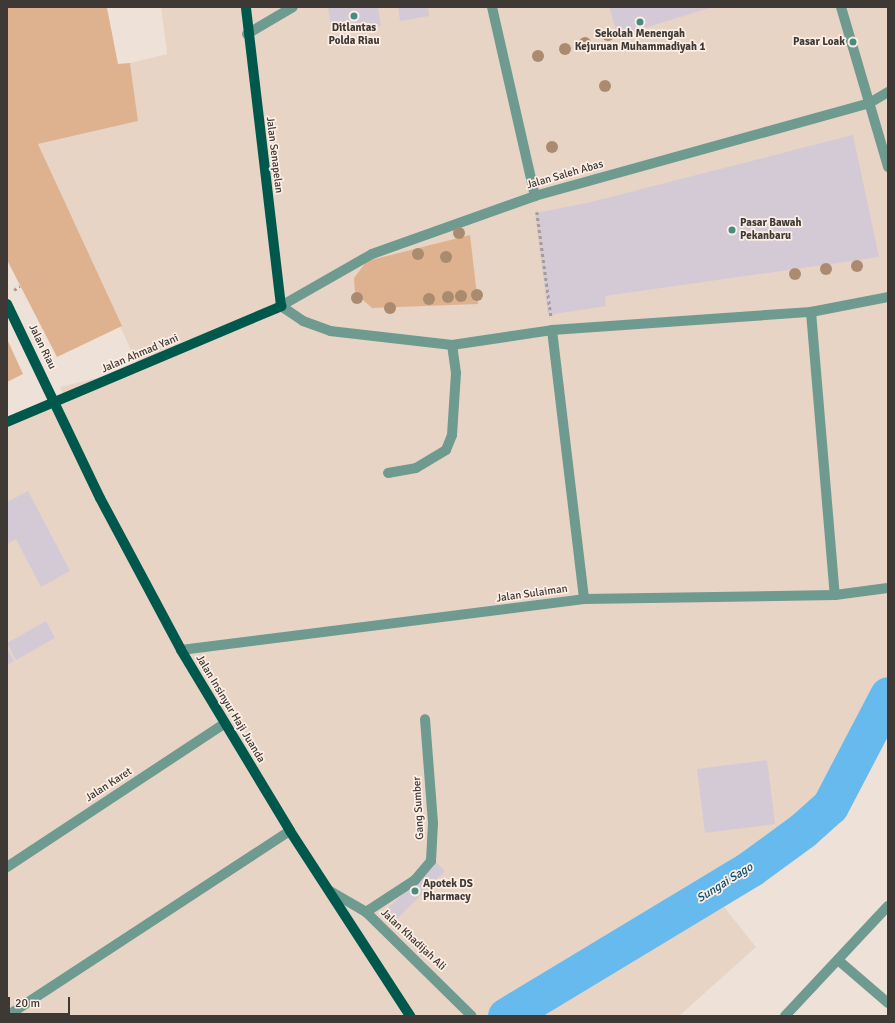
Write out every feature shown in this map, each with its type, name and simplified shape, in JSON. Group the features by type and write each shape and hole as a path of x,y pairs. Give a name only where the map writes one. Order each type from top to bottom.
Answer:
{"main road":[{"name":"Jalan Senapelan","path":"246,7 247,34 281,306"},
{"name":"Jalan Riau","path":"7,304 55,401"},
{"name":"Jalan Ahmad Yani","path":"7,422 281,306"},
{"name":"Jalan Insinyur Haji Juanda","path":"55,401 100,498 181,650 224,724 290,831 410,1016"}],"street":[{"path":"247,34 293,7"},
{"path":"492,7 535,196"},
{"path":"842,7 888,167"},
{"name":"Jalan Saleh Abas","path":"281,306 372,254 535,196 870,103 888,92"},
{"path":"281,306 303,321 330,331 452,345 552,330 810,312 888,297"},
{"path":"810,312 835,595"},
{"path":"552,330 584,599"},
{"path":"388,473 416,468 446,450 452,435 456,373 452,345"},
{"name":"Jalan Sulaiman","path":"181,650 584,599 835,595 888,588"},
{"name":"Gang Sumber","path":"366,912 415,880 431,861 433,823 425,719"},
{"name":"Jalan Karet","path":"7,867 224,724"},
{"path":"7,1016 290,831"},
{"name":"Jalan Khadijah Ali","path":"330,891 366,912 472,1016"},
{"path":"785,1016 888,906"},
{"path":"838,960 888,1003"}],"path":[{"path":"535,196 552,330"}],"shaded area":[{"path":"7,7 107,8 118,64 130,63 138,121 38,144 122,326 57,357 7,260"},
{"path":"161,7 888,7 888,701 824,813 712,892 756,947 679,1016 7,1016 7,422 64,397 60,387 139,368 38,144 138,121 130,63 167,54"},
{"path":"470,235 478,304 372,308 355,293 354,278 367,261"},
{"path":"7,339 23,374 7,382"}],"building":[{"name":"Ditlantas Polda Riau","path":"328,7 378,7 381,26 332,32"},
{"path":"398,7 428,7 429,16 400,21"},
{"name":"Sekolah Menengah Kejuruan Muhammadiyah 1","path":"609,7 713,7 618,36"},
{"name":"Pasar Bawah Pekanbaru","path":"853,135 879,257 605,296 606,306 548,315 535,213 587,203"},
{"path":"28,491 70,571 41,587 16,539 7,544 7,502"},
{"path":"46,621 55,638 16,660 7,643"},
{"path":"7,649 14,661 7,665"},
{"path":"767,760 775,824 705,833 697,769"},
{"name":"Apotek DS Pharmacy","path":"436,862 445,871 394,922 384,912"}],"waterway":[{"name":"Sungai Sago","path":"506,1016 751,868 803,830 830,806 888,695"}],"place":[{"name":"Ditlantas Polda Riau","path":"354,16"},
{"name":"Sekolah Menengah Kejuruan Muhammadiyah 1","path":"640,22"},
{"name":"Pasar Loak","path":"853,42"},
{"name":"Pasar Bawah Pekanbaru","path":"732,230"},
{"name":"Apotek DS Pharmacy","path":"415,891"}]}
